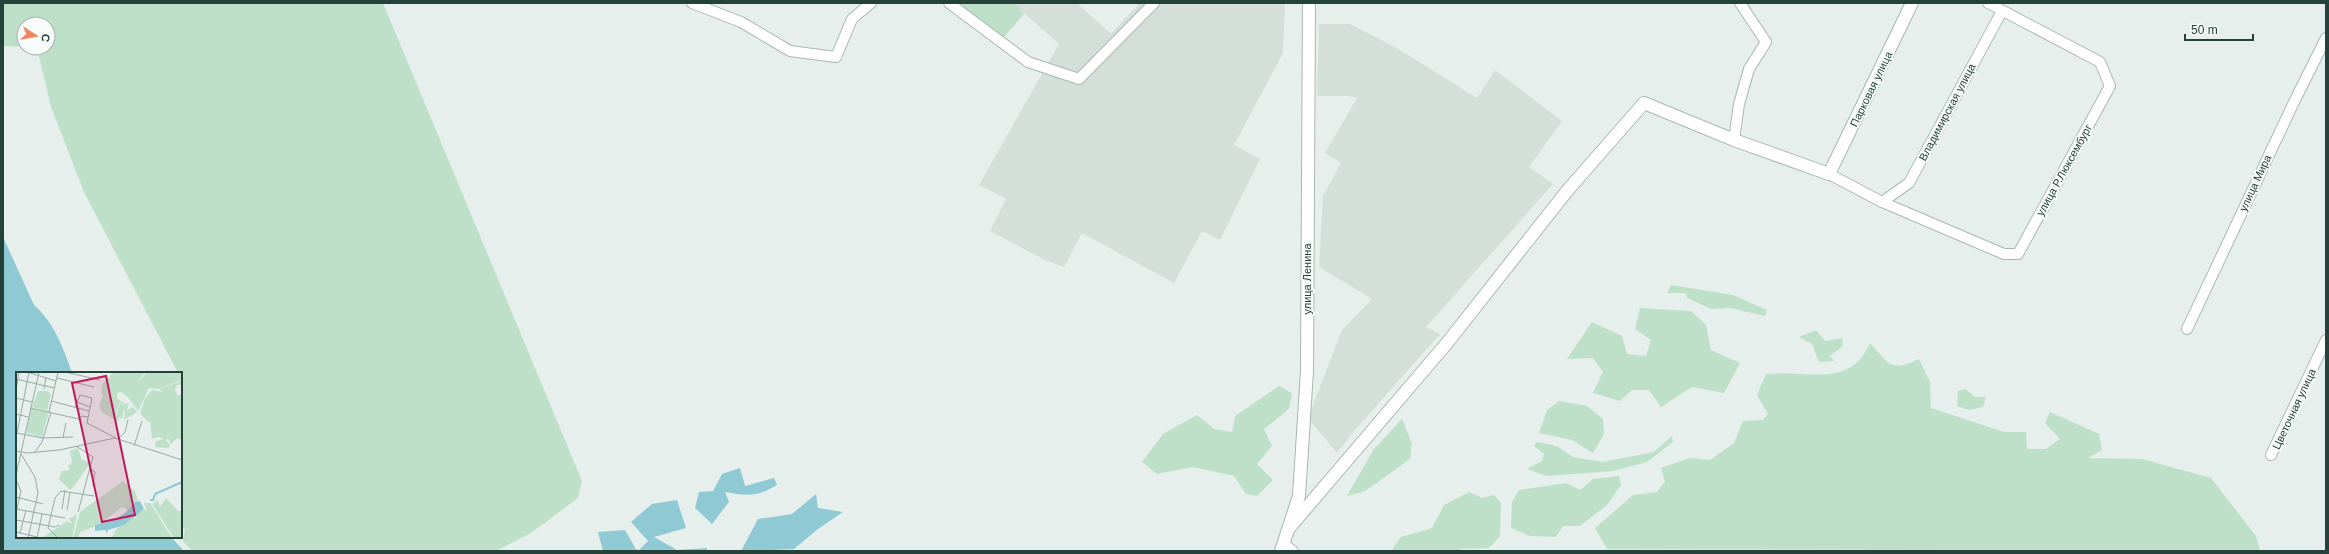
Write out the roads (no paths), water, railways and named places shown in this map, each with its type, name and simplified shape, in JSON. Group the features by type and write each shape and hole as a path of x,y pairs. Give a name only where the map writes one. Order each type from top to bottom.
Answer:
{"street":[{"path":"692,3 741,22 790,51 836,57 852,19 870,3"},
{"path":"949,3 1028,62 1079,78 1154,3"},
{"name":"улица Ленина","path":"1286,549 1290,527 1299,496 1307,371 1309,3"},
{"path":"1734,140 1739,104 1749,69 1766,42 1740,3"},
{"name":"Парковая улица","path":"1829,174 1912,3"},
{"path":"1988,3 2002,11"},
{"name":"улица Р.Люксембург","path":"1882,202 2004,254 2018,254 2110,86 2100,62 2002,11"},
{"name":"Владимирская улица","path":"1882,202 1909,183 2002,11"},
{"name":"улица Мира","path":"2187,329 2294,102 2326,38"},
{"path":"1290,527 1447,342 1567,191 1644,103 1734,140 1829,174 1882,202"},
{"name":"Цветочная улица","path":"2271,455 2326,340"}],"water":[{"path":"3,237 34,305 47,319 57,336 72,372 16,372 16,538 172,538 184,551 3,551"},
{"path":"740,468 745,486 774,478 777,485 758,494 746,495 725,492 729,502 712,524 695,508 699,492 713,491 722,474"},
{"path":"816,494 818,508 843,512 818,529 794,549 741,551 758,519 792,514"},
{"path":"677,500 686,528 654,537 677,550 707,548 707,551 638,551 648,541 631,522 652,504"},
{"path":"625,530 637,551 603,551 598,532"}]}
